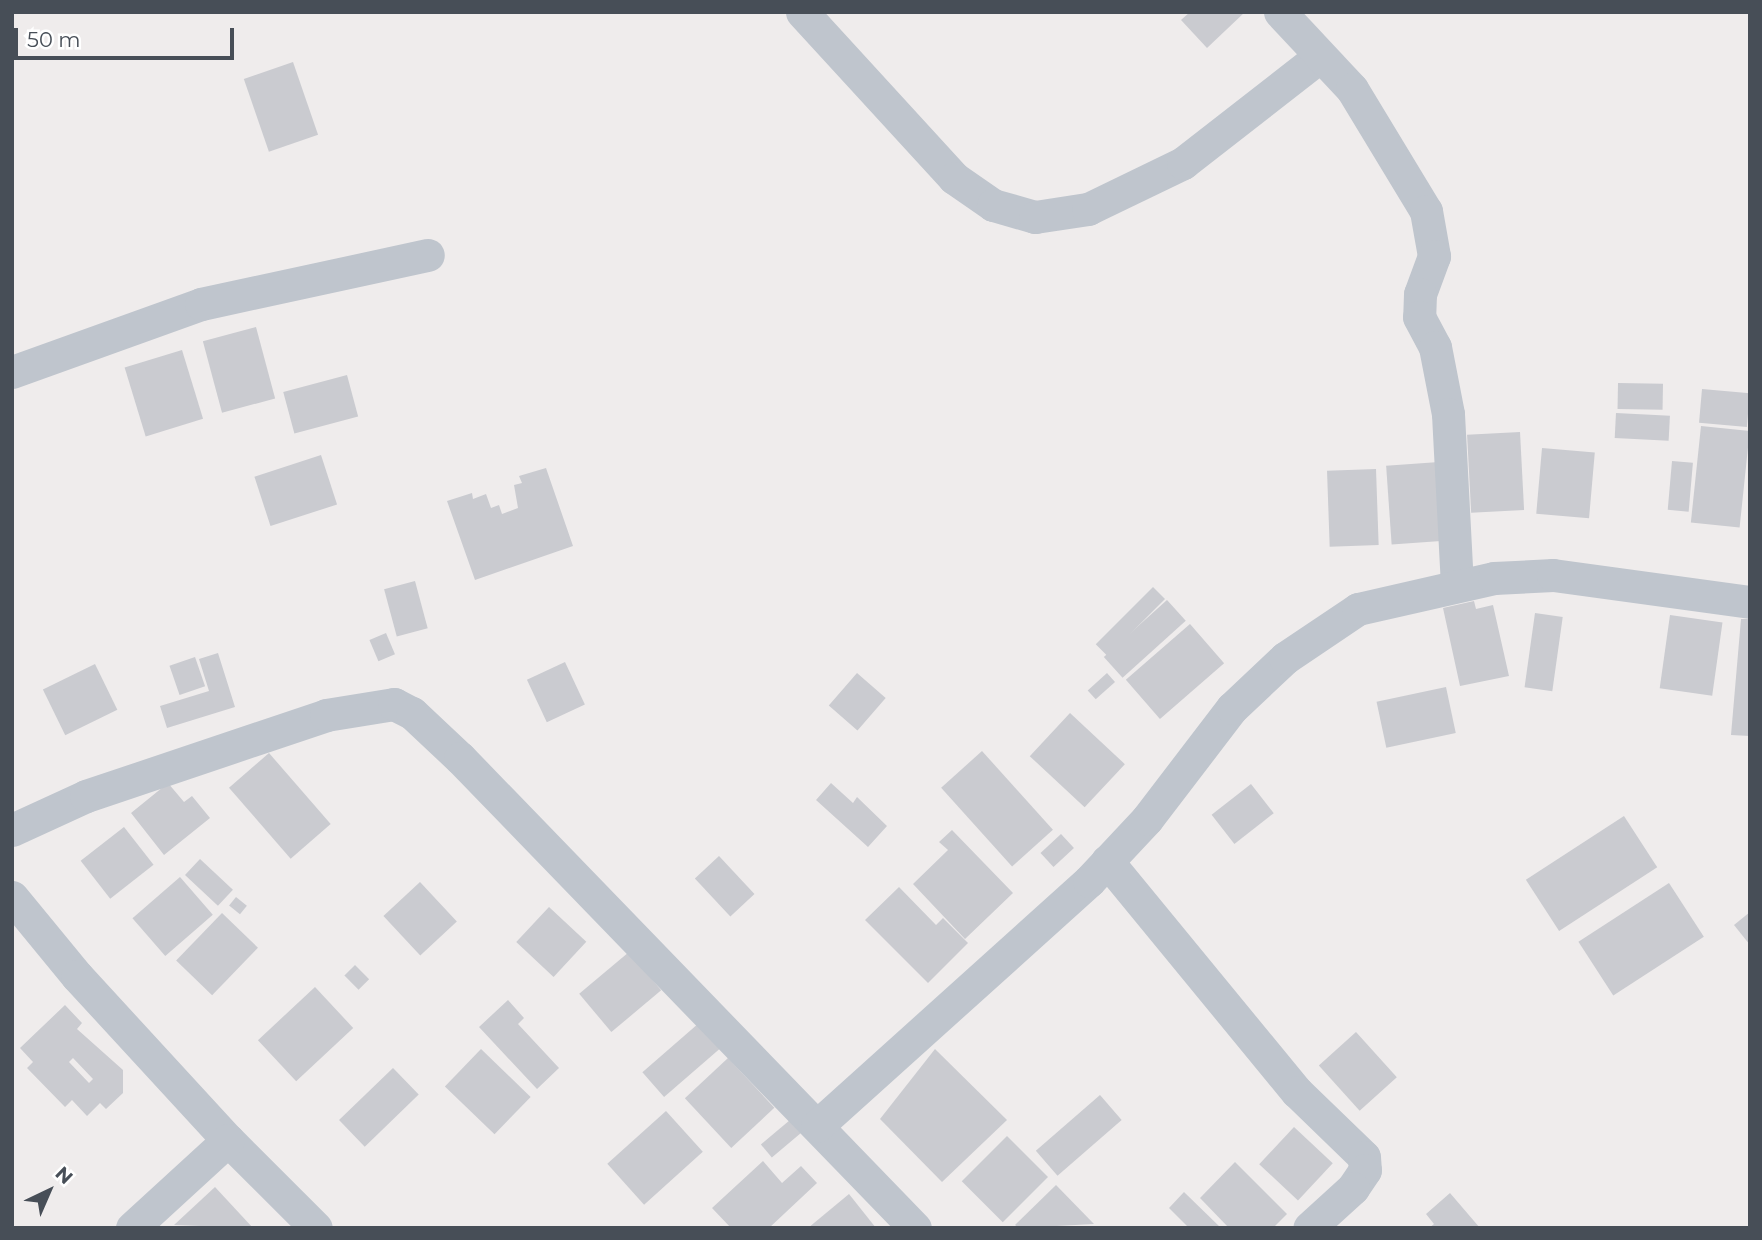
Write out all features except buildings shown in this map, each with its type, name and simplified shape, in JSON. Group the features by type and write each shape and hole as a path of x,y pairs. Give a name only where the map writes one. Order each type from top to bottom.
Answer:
{"street":[{"path":"802,12 954,178 993,205 1035,216 1088,209 1159,177 1319,57"},
{"path":"1280,12 1319,57 1352,89 1426,211 1433,235 1434,256 1420,294 1419,317 1435,347 1448,414 1457,585"},
{"path":"12,372 201,304 428,255"},
{"path":"817,1126 1107,861 1147,819 1232,708 1285,658 1358,609 1457,585 1553,575 1750,601"},
{"path":"12,830 86,796 326,715 394,705 412,713 460,758 915,1228"},
{"path":"1107,861 1297,1092 1364,1157 1365,1170 1353,1188 1310,1228"},
{"path":"12,897 77,976 228,1140 316,1228"},
{"path":"132,1228 228,1140"}]}
